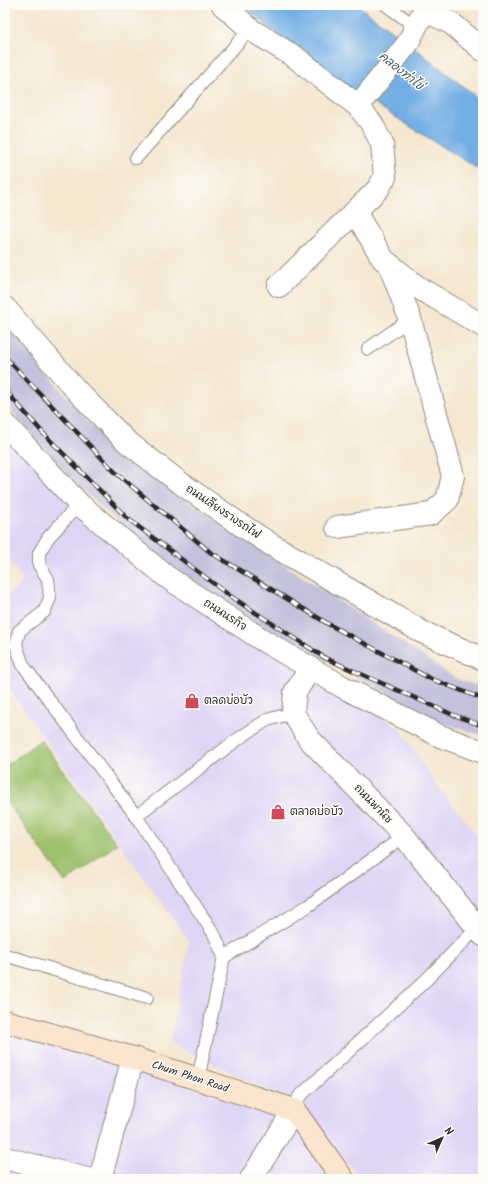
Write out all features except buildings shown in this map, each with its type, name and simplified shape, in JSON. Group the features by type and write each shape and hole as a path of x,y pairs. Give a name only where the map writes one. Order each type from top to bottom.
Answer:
{"main road":[{"name":"Chum Phon Road","path":"5,1021 132,1058 294,1110"},
{"path":"294,1110 343,1179"}],"street":[{"path":"223,5 250,29 295,57 359,106 372,124 382,144 385,177 378,189 279,286"},
{"path":"359,106 418,21 451,23 483,50"},
{"path":"354,212 383,260 419,288 483,326"},
{"path":"337,527 431,514 447,500 452,476 410,319 390,266"},
{"name":"ถนนเลียงรางรถไฟ","path":"5,308 76,390 126,441 179,482 272,545 422,632 483,659"},
{"name":"ถนนนรกิจ","path":"5,424 79,504 167,577 264,641 343,687 440,736 483,752"},
{"path":"293,713 295,692 311,668"},
{"name":"ถนนพานิช","path":"293,713 309,739 404,836 480,931"},
{"path":"100,1179 132,1058"},
{"path":"251,1179 294,1110"},
{"path":"5,1158 87,1179"}],"lane":[{"path":"386,5 418,21"},
{"path":"136,158 250,29"},
{"path":"368,349 410,319"},
{"path":"79,504 48,538 39,553 39,565 48,579 50,598 44,612 20,631 16,644 23,664 136,816 214,934 224,957 198,1079"},
{"path":"136,816 238,739 267,720 293,713"},
{"path":"224,957 308,906 404,836"},
{"path":"294,1110 298,1097 480,931"},
{"path":"5,956 147,998"}],"shaded area":[{"path":"5,324 115,452 457,679 483,688 483,736 438,721 229,608 140,544 68,475 5,404"},
{"name":"ตลาดบ่อบัว","path":"5,432 163,587 401,729 434,781 483,843 483,1179 361,1179 302,1106 170,1043 189,941 5,683 5,598 23,581 5,553"},
{"path":"5,1031 280,1115 303,1137 337,1179 5,1179"}],"green space":[{"path":"41,740 117,844 65,882 5,800 5,766"}],"water":[{"name":"คลองท่าไข่","path":"243,5 357,5 483,102 483,173 343,83 281,37"}],"railway":[{"path":"5,357 116,473 210,552 330,625 429,678 483,699"},
{"path":"5,390 43,433 127,518 230,596 325,658 451,714 483,726"}],"place":[{"name":"ตลดบ่อบัว","path":"192,701"},
{"name":"ตลาดบ่อบัว","path":"278,812"}]}
